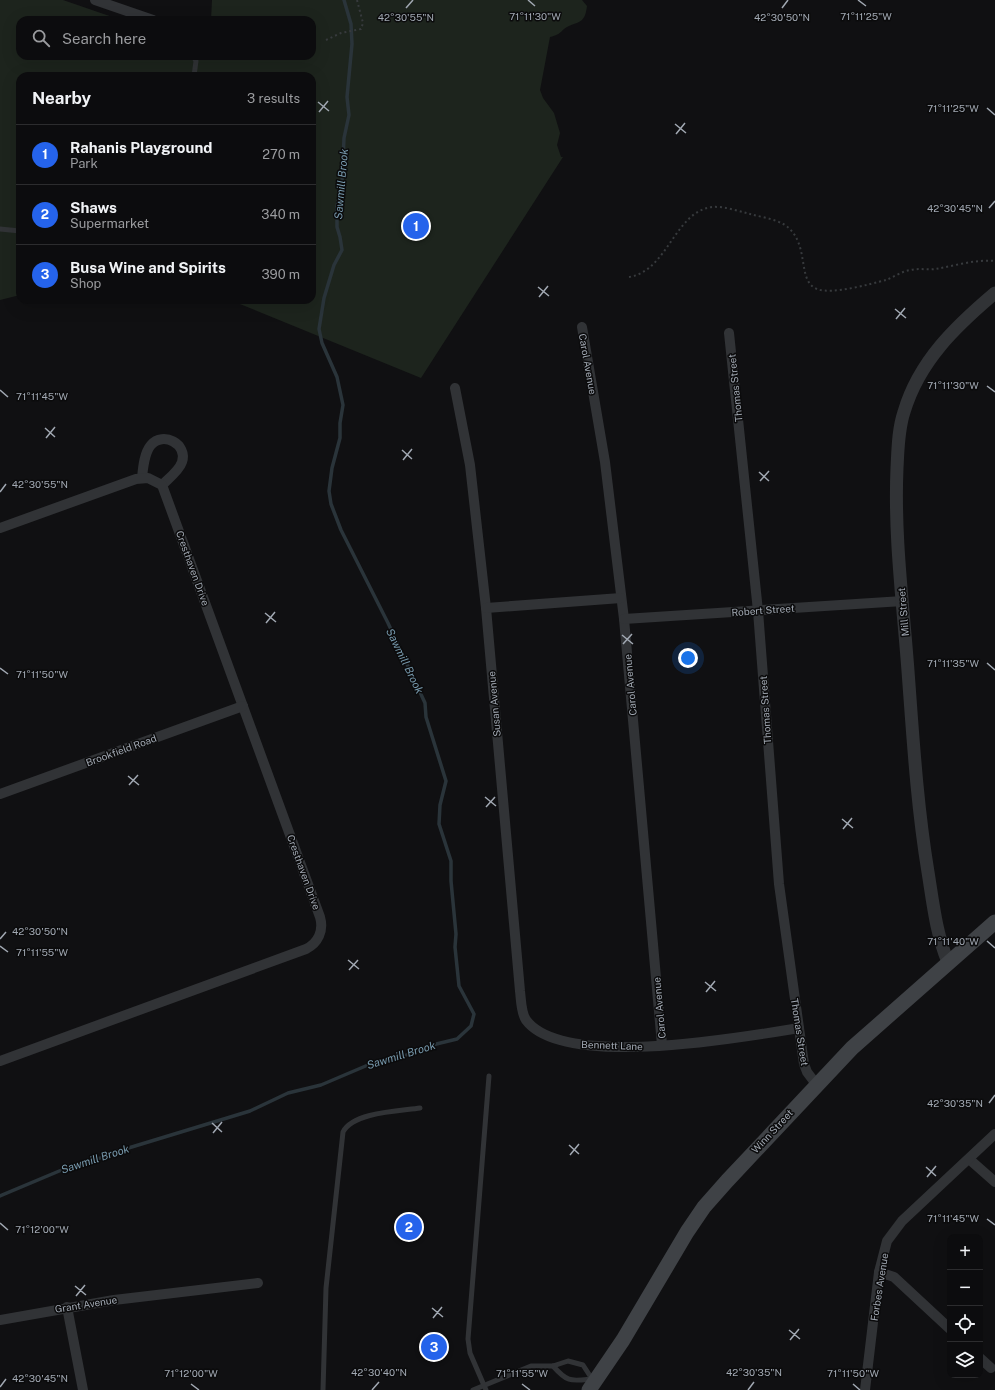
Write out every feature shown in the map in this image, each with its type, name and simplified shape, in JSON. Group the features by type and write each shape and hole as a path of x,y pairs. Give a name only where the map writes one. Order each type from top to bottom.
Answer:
{"main road":[{"name":"Winn Street","path":"592,1385 626,1336 704,1207 816,1084 852,1048 995,922"}],"street":[{"path":"95,0 141,16"},
{"name":"Mill Street","path":"948,962 940,942 935,917 918,805 897,525 896,486 898,443 903,414 920,373 937,350 961,323 995,293"},
{"name":"Carol Avenue","path":"582,328 605,462 624,619 662,1045"},
{"name":"Thomas Street","path":"729,333 758,611 779,884 805,1067 816,1084"},
{"name":"Susan Avenue","path":"455,388 470,465 486,608 520,991 526,1021"},
{"path":"0,528 142,478 150,478 162,485 179,468 183,459 179,446 170,440 160,440 151,445 145,461 142,478"},
{"name":"Cresthaven Drive","path":"0,1061 306,949 318,939 322,930 321,920 162,485"},
{"path":"486,608 621,598"},
{"name":"Robert Street","path":"624,619 902,601"},
{"name":"Brookfield Road","path":"0,794 243,706"},
{"name":"Bennett Lane","path":"526,1021 540,1031 583,1045 624,1047 715,1041 799,1028"},
{"name":"Forbes Avenue","path":"865,1390 879,1272 884,1248 894,1230 995,1134"},
{"path":"969,1159 995,1182"},
{"path":"879,1272 895,1277 947,1326"},
{"name":"Grant Avenue","path":"0,1320 68,1306 172,1292 258,1283"},
{"path":"68,1306 83,1390"},
{"path":"983,1361 991,1368"}],"lane":[{"path":"195,60 195,72"},
{"path":"0,229 16,231"},
{"path":"485,1388 470,1353 468,1339 489,1076"},
{"path":"323,1390 326,1288 343,1132 350,1123 361,1118 420,1108"},
{"path":"473,1390 485,1388 531,1366 554,1366 568,1362 582,1366 592,1385"},
{"path":"554,1366 562,1376 573,1382 592,1385"}],"path":[{"path":"326,40 341,33 358,31 362,28 363,23 357,0"},
{"path":"629,277 644,272 652,266 685,224 700,212 711,207 724,208 776,221 785,225 798,239 809,284 819,290 836,290 873,282 912,270 934,269 985,261 995,261"}],"shaded area":[{"path":"0,0 63,0 109,16 16,16 16,60 316,60 316,16 211,16 212,0 582,0 587,6 584,18 582,20 566,27 557,35 550,37 540,90 543,98 554,113 560,133 557,145 561,157 563,157 421,378 240,304 316,304 316,72 16,72 16,296 0,300"}],"waterway":[{"name":"Sawmill Brook","path":"0,1196 64,1169 83,1165 112,1153 250,1111 288,1093 321,1085 375,1062 394,1060 428,1046 457,1039 471,1026 474,1014 459,986 455,947 456,934 451,881 451,861 439,824 440,805 446,781 426,717 425,703 388,623 341,530 331,504 329,491 332,468 340,438 340,423 343,405 337,377 322,343 319,329 324,298 334,265 342,250 337,227 337,206 342,184 344,138 349,115 347,97 352,44 351,24 344,0"}],"place":[{"name":"Rahanis Playground","path":"416,226"},
{"name":"Shaws","path":"409,1227"},
{"name":"Busa Wine and Spirits","path":"434,1347"}]}
